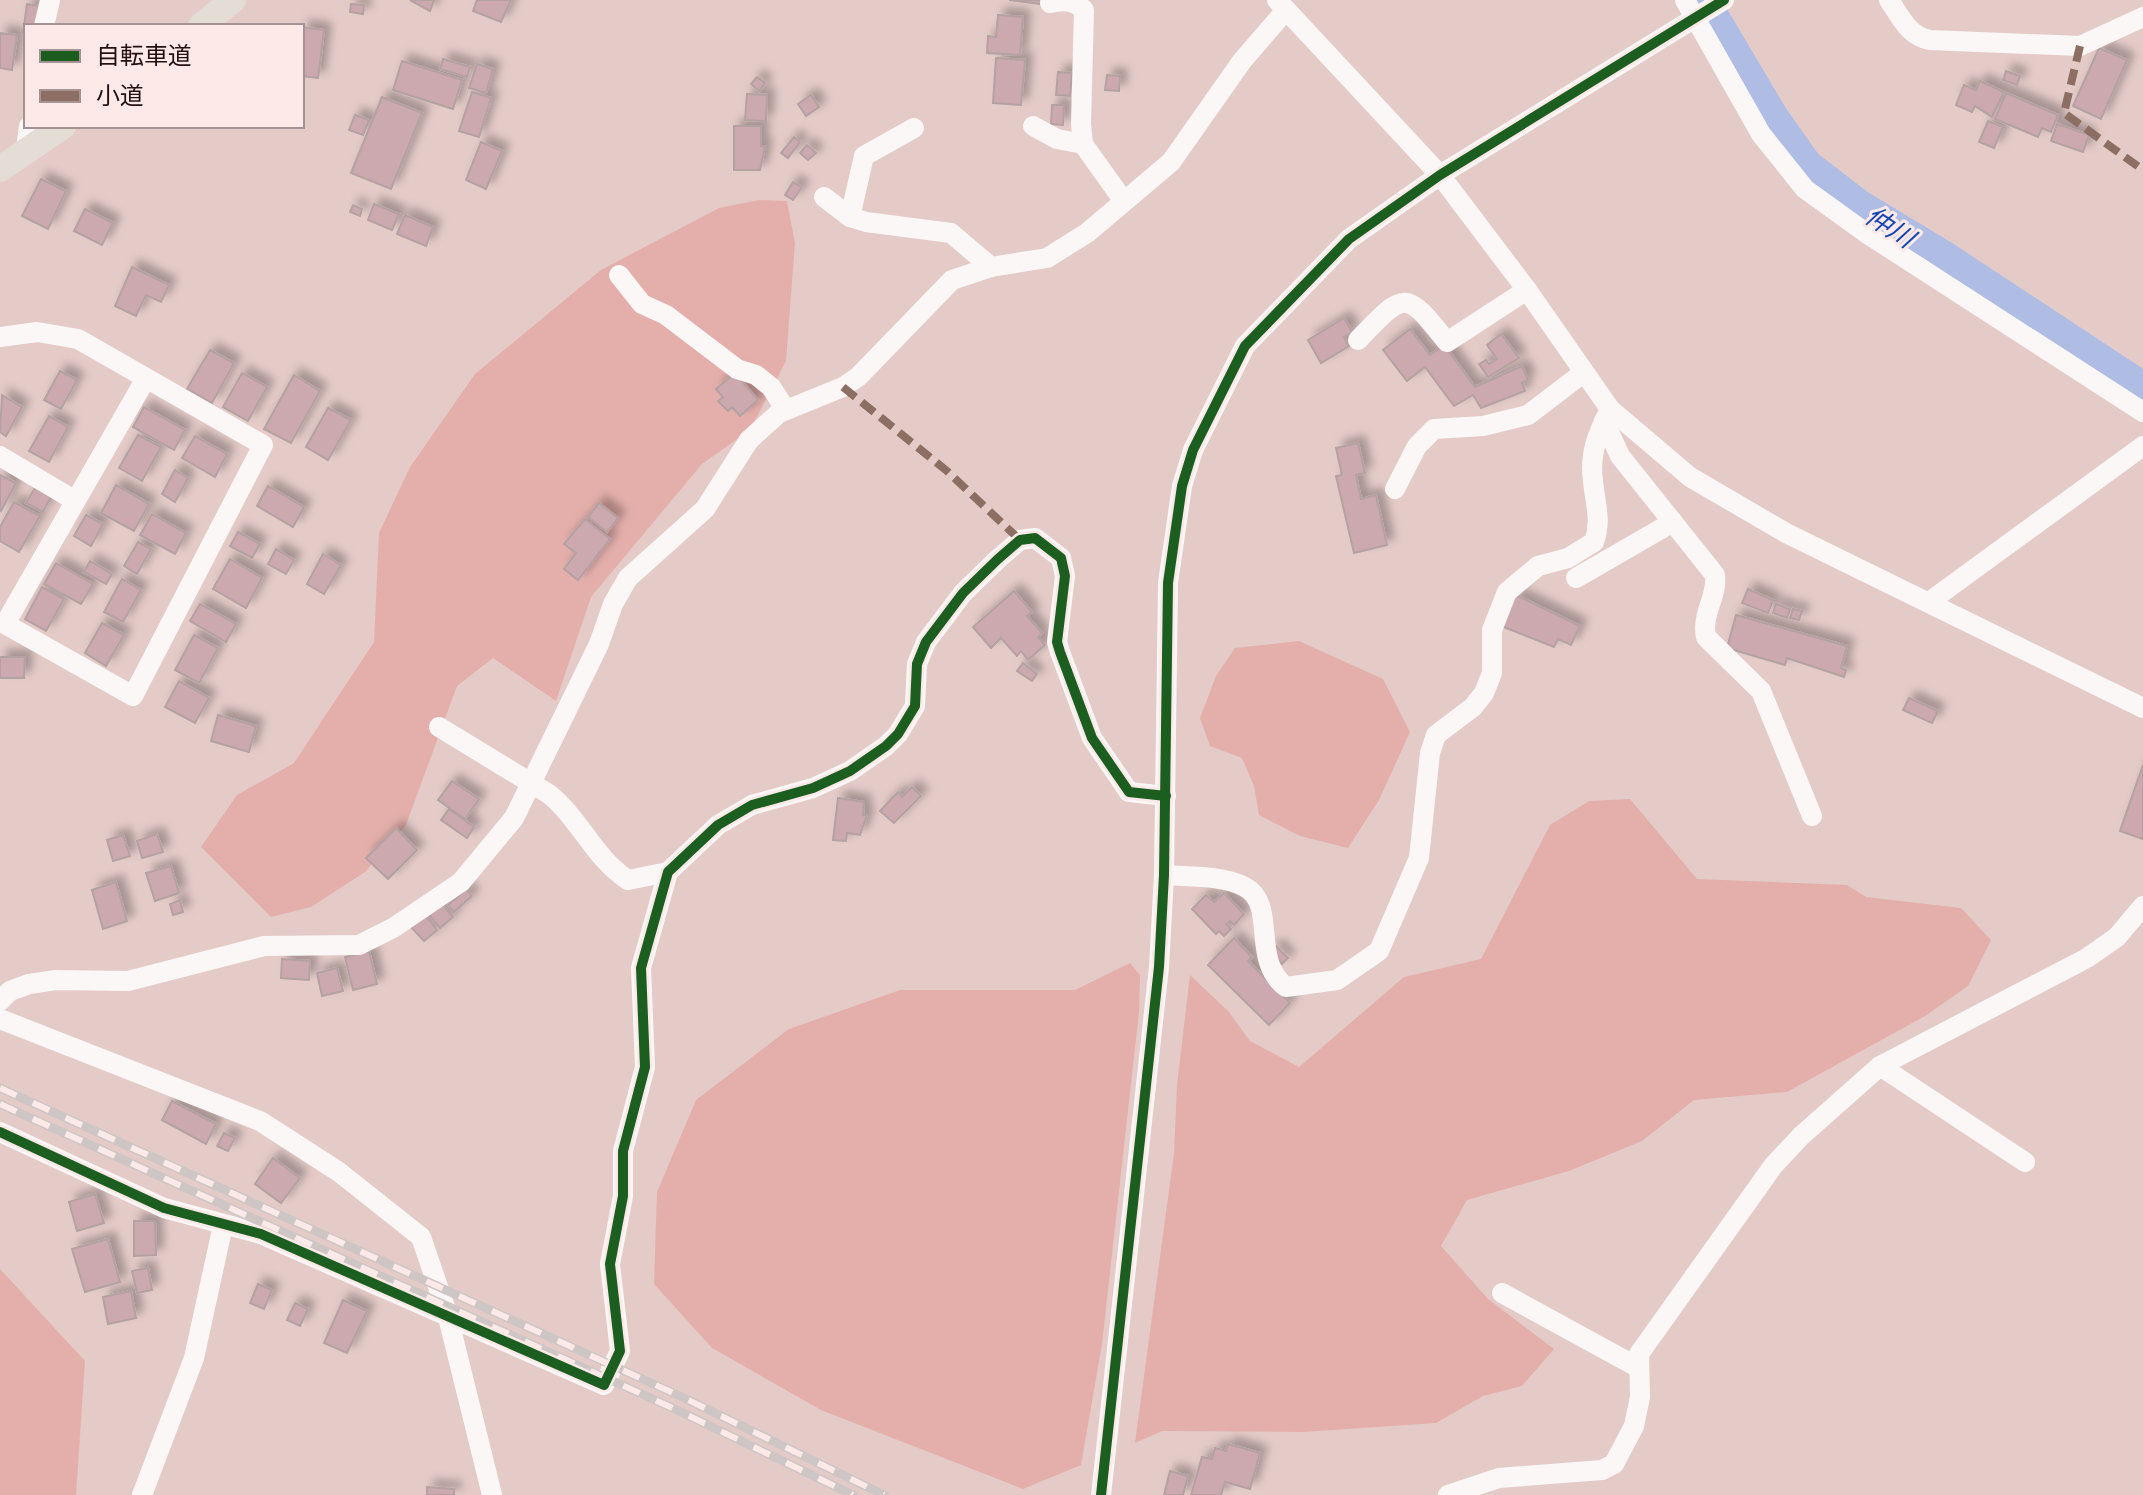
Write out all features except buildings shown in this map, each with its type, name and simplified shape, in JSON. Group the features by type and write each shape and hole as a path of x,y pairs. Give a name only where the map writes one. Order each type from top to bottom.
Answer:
{"main road":[{"path":"203,24 233,0"},
{"path":"0,169 28,137 57,128"}],"street":[{"path":"44,24 50,0"},
{"path":"1050,3 1065,0 1078,3 1084,10 1083,144 1123,200"},
{"path":"1101,1495 1159,967 1166,796 1168,583 1182,486 1209,414 1245,346 1349,239 1440,175 1692,11 1724,0"},
{"path":"1889,0 1919,39 1930,40 2080,46 2143,17"},
{"path":"0,1001 10,991 29,984 56,980 128,981 264,946 359,945 393,928 461,882 514,818 628,578 705,509 749,440 786,410 843,387 858,377 952,280 991,267 1047,258 1087,233 1171,162 1282,5 1440,175 1527,290 1583,373 1607,415 1620,456 1691,540 1715,575 1716,583 1706,612 1706,637 1761,691 1812,816"},
{"path":"1692,11 1761,134 1805,189 1856,227 2143,412"},
{"path":"1033,126 1057,139 1083,144"},
{"path":"850,217 864,156 914,128"},
{"path":"824,197 850,217 866,222 951,233 991,267"},
{"path":"619,275 642,304 666,315 737,369 756,375 771,387 786,410"},
{"path":"1358,340 1388,309 1406,302 1418,305 1447,342 1527,290"},
{"path":"0,337 37,332 78,339 263,445 133,696 2,623 35,577 74,500 145,380"},
{"path":"1395,489 1417,446 1434,429 1483,426 1528,415 1583,373"},
{"path":"1164,875 1243,885 1257,896 1262,912 1266,957 1277,980 1286,987 1337,980 1379,951 1419,858 1430,753 1436,735 1473,707 1484,693 1492,673 1492,630 1507,592 1538,566 1568,558 1594,542 1599,520 1593,482 1593,450 1607,415"},
{"path":"1607,415 1726,501 2143,708"},
{"path":"1929,602 2143,446"},
{"path":"0,456 74,500"},
{"path":"1576,578 1673,522"},
{"path":"0,1132 164,1208 223,1225 250,1229 360,1280 447,1313 604,1385 620,1351 610,1264 623,1196 623,1151 645,1067 641,968 668,872 718,825 752,805 813,788 850,771 892,740 915,706 917,664 926,642 963,593 1020,540 1035,538 1061,558 1065,585 1057,642 1092,738 1129,792 1166,796"},
{"path":"439,727 560,803 609,868 628,880 668,872"},
{"path":"1448,1495 1499,1478 1602,1470 1614,1464 1634,1426 1640,1397 1639,1354 1773,1166 1827,1111 1880,1066 2087,958 2117,937 2143,906"},
{"path":"0,1019 260,1121 311,1153 421,1237 447,1313 492,1495"},
{"path":"1880,1066 2025,1162"},
{"path":"142,1495 194,1358 223,1225"},
{"path":"1502,1293 1639,1368"}],"shaded area":[{"path":"759,200 787,201 795,243 786,361 750,430 702,464 591,597 556,701 493,658 457,686 406,825 365,872 311,907 271,917 201,847 237,795 294,763 374,642 379,533 410,467 475,374 601,270 719,208"},
{"path":"1299,641 1383,679 1410,732 1379,800 1348,848 1300,836 1259,815 1254,786 1242,758 1210,746 1200,718 1216,676 1235,648"},
{"path":"1630,799 1697,879 1847,885 1866,897 1961,908 1991,940 1968,986 1925,1016 1787,1092 1694,1100 1642,1141 1569,1171 1467,1200 1441,1246 1488,1299 1554,1349 1522,1386 1483,1396 1436,1423 1303,1432 1162,1431 1135,1443 1174,1153 1177,1085 1190,975 1228,1011 1250,1041 1299,1067 1404,977 1481,959 1550,825 1589,801"},
{"path":"1130,963 1140,975 1139,1012 1102,1344 1081,1465 1023,1489 821,1410 712,1348 654,1284 657,1192 696,1100 789,1029 900,990 1075,990"},
{"path":"0,1269 85,1361 76,1495 0,1495"}],"waterway":[{"name":"仲川","path":"1702,0 1772,118 1806,166 1858,206 1941,256 2143,389"}],"railway":[{"path":"0,1088 682,1397 884,1495"},
{"path":"0,1104 677,1410 853,1495"}],"marked path":[{"path":"2080,46 2064,113 2143,170"},
{"path":"843,387 947,471 1020,540"}],"cycle path":[{"path":"1101,1495 1159,967 1164,875 1168,583 1182,486 1193,450 1245,346 1349,239 1440,175 1724,0"},
{"path":"0,1132 164,1208 261,1234 604,1385 620,1351 610,1264 623,1196 623,1151 645,1067 641,968 668,872 718,825 752,805 813,788 850,771 886,746 898,734 915,706 917,664 926,642 963,593 1020,540 1035,538 1061,558 1065,576 1057,642 1092,738 1129,792 1166,796"}]}
